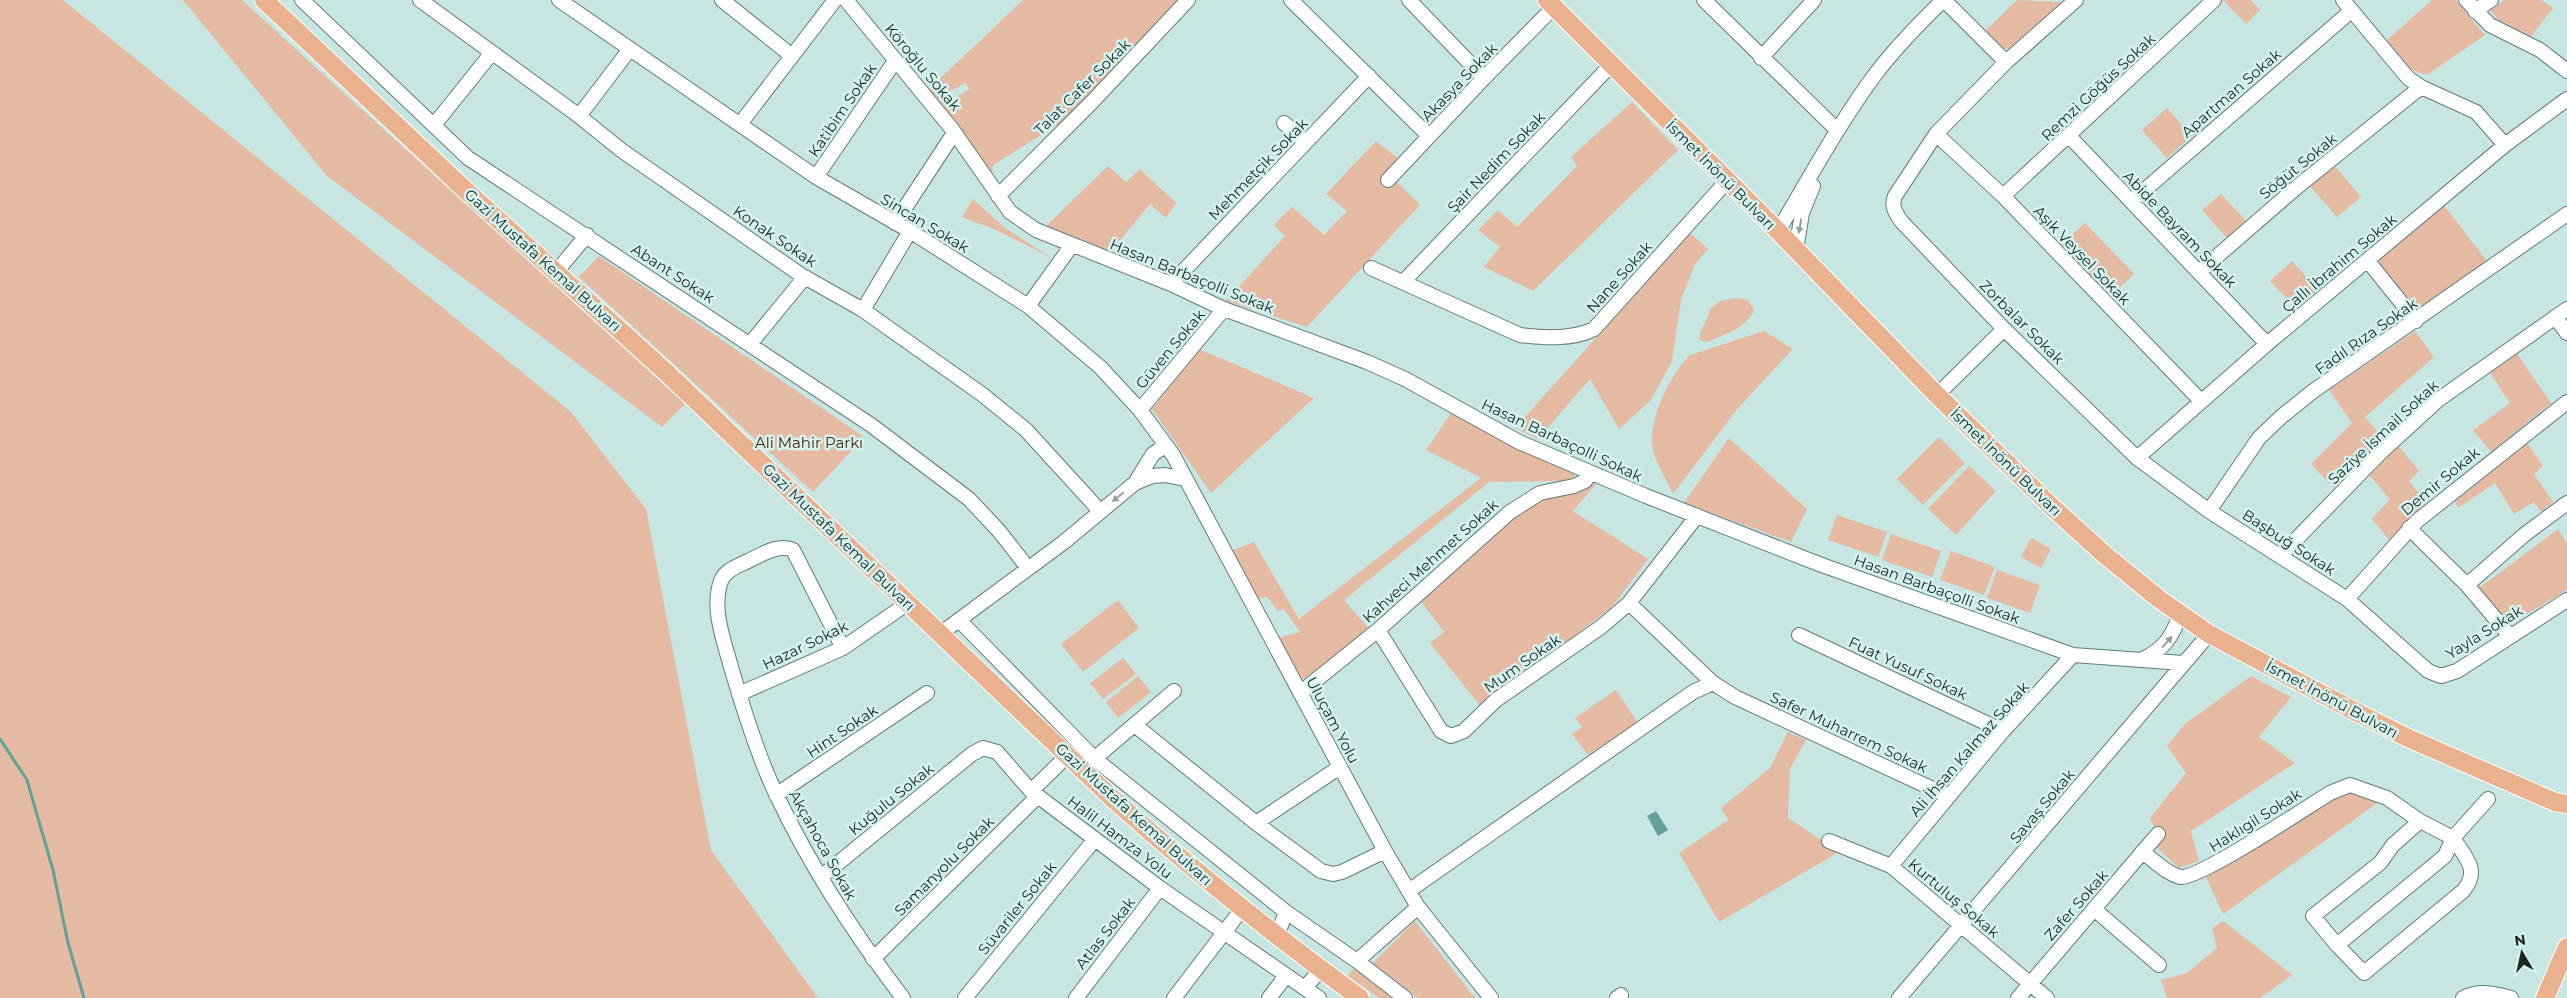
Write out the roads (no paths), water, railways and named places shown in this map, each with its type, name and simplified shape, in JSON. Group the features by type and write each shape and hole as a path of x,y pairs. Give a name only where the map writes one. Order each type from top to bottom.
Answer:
{"main road":[{"name":"Gazi Mustafa Kemal Bulvarı","path":"264,0 668,374 1067,756 1088,764 1177,856 1276,936 1360,998"},
{"name":"İsmet İnönü Bulvarı","path":"1550,4 1778,231 1937,395 2085,536 2180,615 2209,634 2408,738 2563,806"},
{"path":"2546,998 2567,947"},
{"path":"2557,998 2567,972"}],"street":[{"name":"Abant Sokak","path":"302,0 468,158 587,235 871,425 969,499 1000,531 1028,568"},
{"name":"Konak Sokak","path":"420,0 491,54 579,116 621,150 805,277 863,310 984,396 1026,430 1100,511"},
{"name":"Sincan Sokak","path":"559,0 816,177 910,231 1028,306 1100,367 1140,410 1166,446"},
{"path":"722,0 792,56"},
{"path":"740,124 835,0"},
{"name":"Köroğlu Sokak","path":"846,0 954,133"},
{"name":"Talat Cafer Sokak","path":"998,196 1092,102 1188,0"},
{"path":"1291,0 1429,136"},
{"path":"1409,0 1484,78"},
{"path":"1704,0 1761,58 1837,130"},
{"path":"1761,58 1814,0"},
{"path":"1778,231 1826,152 1837,130 1874,76 1902,41 1944,0 2006,62"},
{"path":"1936,134 2006,62 2076,0"},
{"name":"Remzi Göğüs Sokak","path":"2003,196 2214,0"},
{"path":"2466,0 2490,25 2540,50 2567,71"},
{"path":"2476,11 2491,0"},
{"name":"Akasya Sokak","path":"1388,180 1484,78 1550,4"},
{"path":"2347,5 2394,64 2408,78 2420,87 2476,112 2505,144"},
{"name":"Apartman Sokak","path":"2132,201 2347,5"},
{"path":"579,116 630,49"},
{"path":"434,125 491,54"},
{"name":"Katibim Sokak","path":"816,177 895,61"},
{"name":"Şair Nedim Sokak","path":"1403,282 1611,65"},
{"name":"Mehmetçik Sokak","path":"1171,284 1369,76"},
{"name":"Söğüt Sokak","path":"2198,272 2297,187 2420,87"},
{"name":"Çallı İbrahim Sokak","path":"2137,458 2267,344 2505,144 2567,99"},
{"path":"1284,123 1305,142"},
{"path":"895,223 954,133"},
{"name":"Hasan Barbaçolli Sokak","path":"954,133 1010,212 1036,230 1171,284 1224,309 1367,362 1405,379 1519,442 1590,473 1819,564 2073,655 2183,663"},
{"name":"Aşık Veysel Sokak","path":"1936,134 2003,196 2201,401"},
{"name":"Zorbalar Sokak","path":"1936,134 1893,202 1894,212 2004,329 2137,458"},
{"name":"Abide Bayram Sokak","path":"2069,136 2267,344"},
{"path":"1796,250 1802,214 1826,152"},
{"name":"Nane Sokak","path":"1371,268 1520,335 1540,337 1583,334 1594,329 1727,180"},
{"name":"Fadıl Rıza Sokak","path":"2209,511 2259,438 2281,417 2312,392 2567,214"},
{"path":"863,310 910,231"},
{"path":"556,272 587,235"},
{"path":"1028,306 1072,245"},
{"path":"2368,261 2416,321"},
{"path":"750,344 805,277"},
{"name":"Güven Sokak","path":"1140,410 1224,309"},
{"name":"Saziye İsmail Sokak","path":"2281,555 2380,453 2438,400 2567,309"},
{"path":"2555,317 2567,333"},
{"path":"1937,395 2004,329"},
{"name":"Demir Sokak","path":"2347,599 2409,528 2481,468 2567,402"},
{"path":"1136,483 1153,454 1166,446"},
{"name":"Uluçam Yolu","path":"1166,446 1385,851 1418,906 1491,998"},
{"name":"Başbuğ Sokak","path":"2137,458 2209,511 2281,555 2347,599 2417,661"},
{"name":"Kahveci Mehmet Sokak","path":"1300,693 1378,630 1524,501 1540,493 1574,486 1585,481 1590,473"},
{"path":"940,634 1136,483 1152,476 1165,475 1185,479"},
{"path":"2467,585 2524,535 2567,502"},
{"name":"Mum Sokak","path":"1378,630 1441,731 1451,736 1464,731 1496,700 1602,627 1629,603 1697,516"},
{"path":"2409,528 2467,585 2510,636"},
{"name":"Akçahoca Sokak","path":"843,648 793,550 787,546 777,548 730,570 721,580 718,599 720,627 739,694 776,795 846,921 904,998"},
{"name":"Yayla Sokak","path":"2417,661 2428,671 2441,676 2457,671 2567,600"},
{"name":"Hazar Sokak","path":"739,694 843,648 908,603"},
{"name":"Safer Muharrem Sokak","path":"1629,603 1713,683 1735,697 1948,796"},
{"path":"2142,660 2164,646 2171,637 2180,615"},
{"path":"959,620 1088,764 1405,998"},
{"name":"Savaş Sokak","path":"1899,998 2209,634"},
{"name":"Fuat Yusuf Sokak","path":"1799,635 2003,731"},
{"name":"Ali İhsan Kalmaz Sokak","path":"1891,866 2003,731 2073,655"},
{"path":"1410,890 1693,692 1713,683"},
{"path":"1088,764 1136,726 1174,691"},
{"name":"Hint Sokak","path":"776,795 927,693"},
{"path":"1136,726 1256,823 1321,871 1332,874 1342,872 1385,851"},
{"name":"Halil Hamza Yolu","path":"983,748 997,752 1034,793 1160,888 1319,998"},
{"name":"Kuğulu Sokak","path":"821,877 972,754 983,748"},
{"name":"Samanyolu Sokak","path":"873,958 1034,793 1067,756"},
{"path":"1256,823 1340,767"},
{"name":"Haklıgil Sokak","path":"2142,852 2173,874 2181,877 2190,875 2215,864 2342,787 2357,786 2387,798 2420,821"},
{"path":"2337,945 2445,856 2453,838 2488,799"},
{"path":"2420,821 2453,838 2468,862 2473,875 2472,881 2463,891 2364,973 2313,916 2380,863 2393,845 2420,821"},
{"name":"Zafer Sokak","path":"2018,998 2158,834"},
{"name":"Süvariler Sokak","path":"964,998 1095,839"},
{"name":"Kurtuluş Sokak","path":"1829,841 1891,866 2047,998"},
{"name":"Atlas Sokak","path":"1076,998 1160,888"},
{"path":"1357,961 1418,906"},
{"path":"1174,998 1242,909"},
{"path":"2094,909 2159,965"},
{"path":"1276,936 1286,912"},
{"path":"1305,988 1321,969"},
{"path":"1269,998 1286,976"},
{"path":"2463,998 2473,994 2484,993 2510,998"}],"water":[{"path":"1656,811 1668,830 1658,836 1647,816"}],"waterway":[{"path":"0,739 27,780 53,870 68,943 84,998"}],"park label":[{"name":"Ali Mahir Parkı","path":"809,442"}]}
